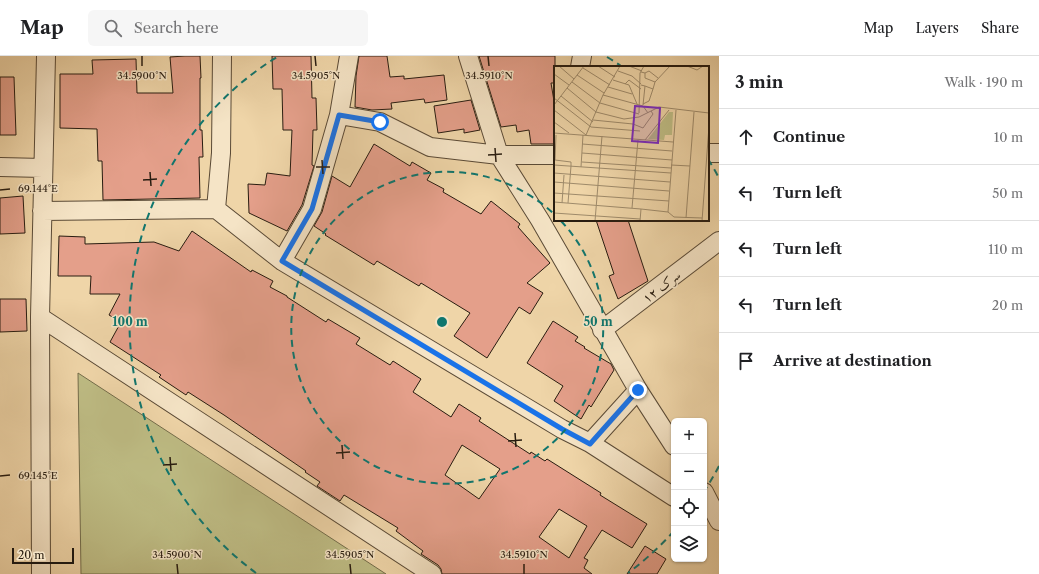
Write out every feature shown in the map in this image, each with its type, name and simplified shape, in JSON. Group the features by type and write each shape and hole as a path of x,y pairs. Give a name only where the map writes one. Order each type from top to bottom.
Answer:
{"street":[{"path":"41,574 40,317 46,56"},
{"path":"216,208 221,153 222,56"},
{"path":"282,261 312,209 339,115 349,56"},
{"path":"468,56 499,155 540,220 602,330 638,390 671,441"},
{"path":"580,66 582,56"},
{"path":"339,115 380,122 430,147 499,155 554,155"},
{"path":"0,167 43,168"},
{"path":"42,211 216,208 282,261 562,429 590,444 671,496"},
{"name":"سرک ۱۲","path":"602,330 719,240"},
{"path":"40,317 432,574"},
{"path":"590,444 638,390"},
{"path":"707,498 719,521"},
{"path":"707,519 719,526"}],"shaded area":[{"path":"78,373 386,574 81,574"}],"building":[{"path":"200,56 200,130 202,130 203,157 199,157 200,198 103,200 102,161 98,161 97,129 60,128 60,74 93,74 92,60 136,59 137,93 173,93 170,57"},
{"path":"272,56 311,56 312,98 316,98 317,130 313,130 312,165 314,166 302,205 287,231 249,213 248,184 265,185 267,173 290,176 292,130 283,130 282,89 273,89"},
{"path":"359,56 387,56 390,77 404,76 404,79 444,75 447,100 425,103 424,99 391,103 392,109 372,110 355,107 356,76"},
{"path":"479,56 555,56 554,83 551,83 554,101 554,144 531,144 529,130 517,132 516,125 501,127"},
{"path":"0,77 14,77 16,135 0,135"},
{"path":"471,100 480,130 464,133 464,129 438,133 434,106"},
{"path":"374,144 410,166 412,162 431,173 427,180 444,189 443,192 481,214 491,201 520,224 518,227 550,263 527,283 543,293 530,314 519,307 487,358 454,336 470,313 421,283 419,286 377,261 374,265 325,235 326,234 314,226 322,212 332,176 350,187"},
{"path":"23,196 25,233 0,234 0,198"},
{"path":"596,221 628,221 648,281 618,299 609,276 614,274"},
{"path":"192,231 251,272 252,270 273,281 270,287 287,296 326,322 328,319 360,338 356,344 390,365 393,361 421,379 413,392 451,417 459,404 481,418 479,421 530,454 531,452 545,461 547,459 601,493 600,495 647,524 632,548 602,530 584,558 588,560 584,568 592,574 442,574 438,565 421,554 423,551 396,531 398,528 344,495 340,501 317,486 320,482 305,472 306,471 188,392 186,395 159,377 161,375 110,342 121,322 109,315 120,294 90,294 91,276 58,276 59,236 85,237 85,244 154,242 179,251","holes":["462,445 500,469 479,499 445,475","559,509 587,526 569,558 539,537"]},
{"path":"0,299 26,299 27,331 0,332"},
{"path":"553,321 578,337 575,341 611,364 614,370 591,407 589,405 581,419 554,401 563,386 527,363"},
{"path":"645,546 666,559 657,574 627,574"}],"route":[{"path":"380,122 339,115 312,209 282,261 562,429 590,444 638,390"}]}
